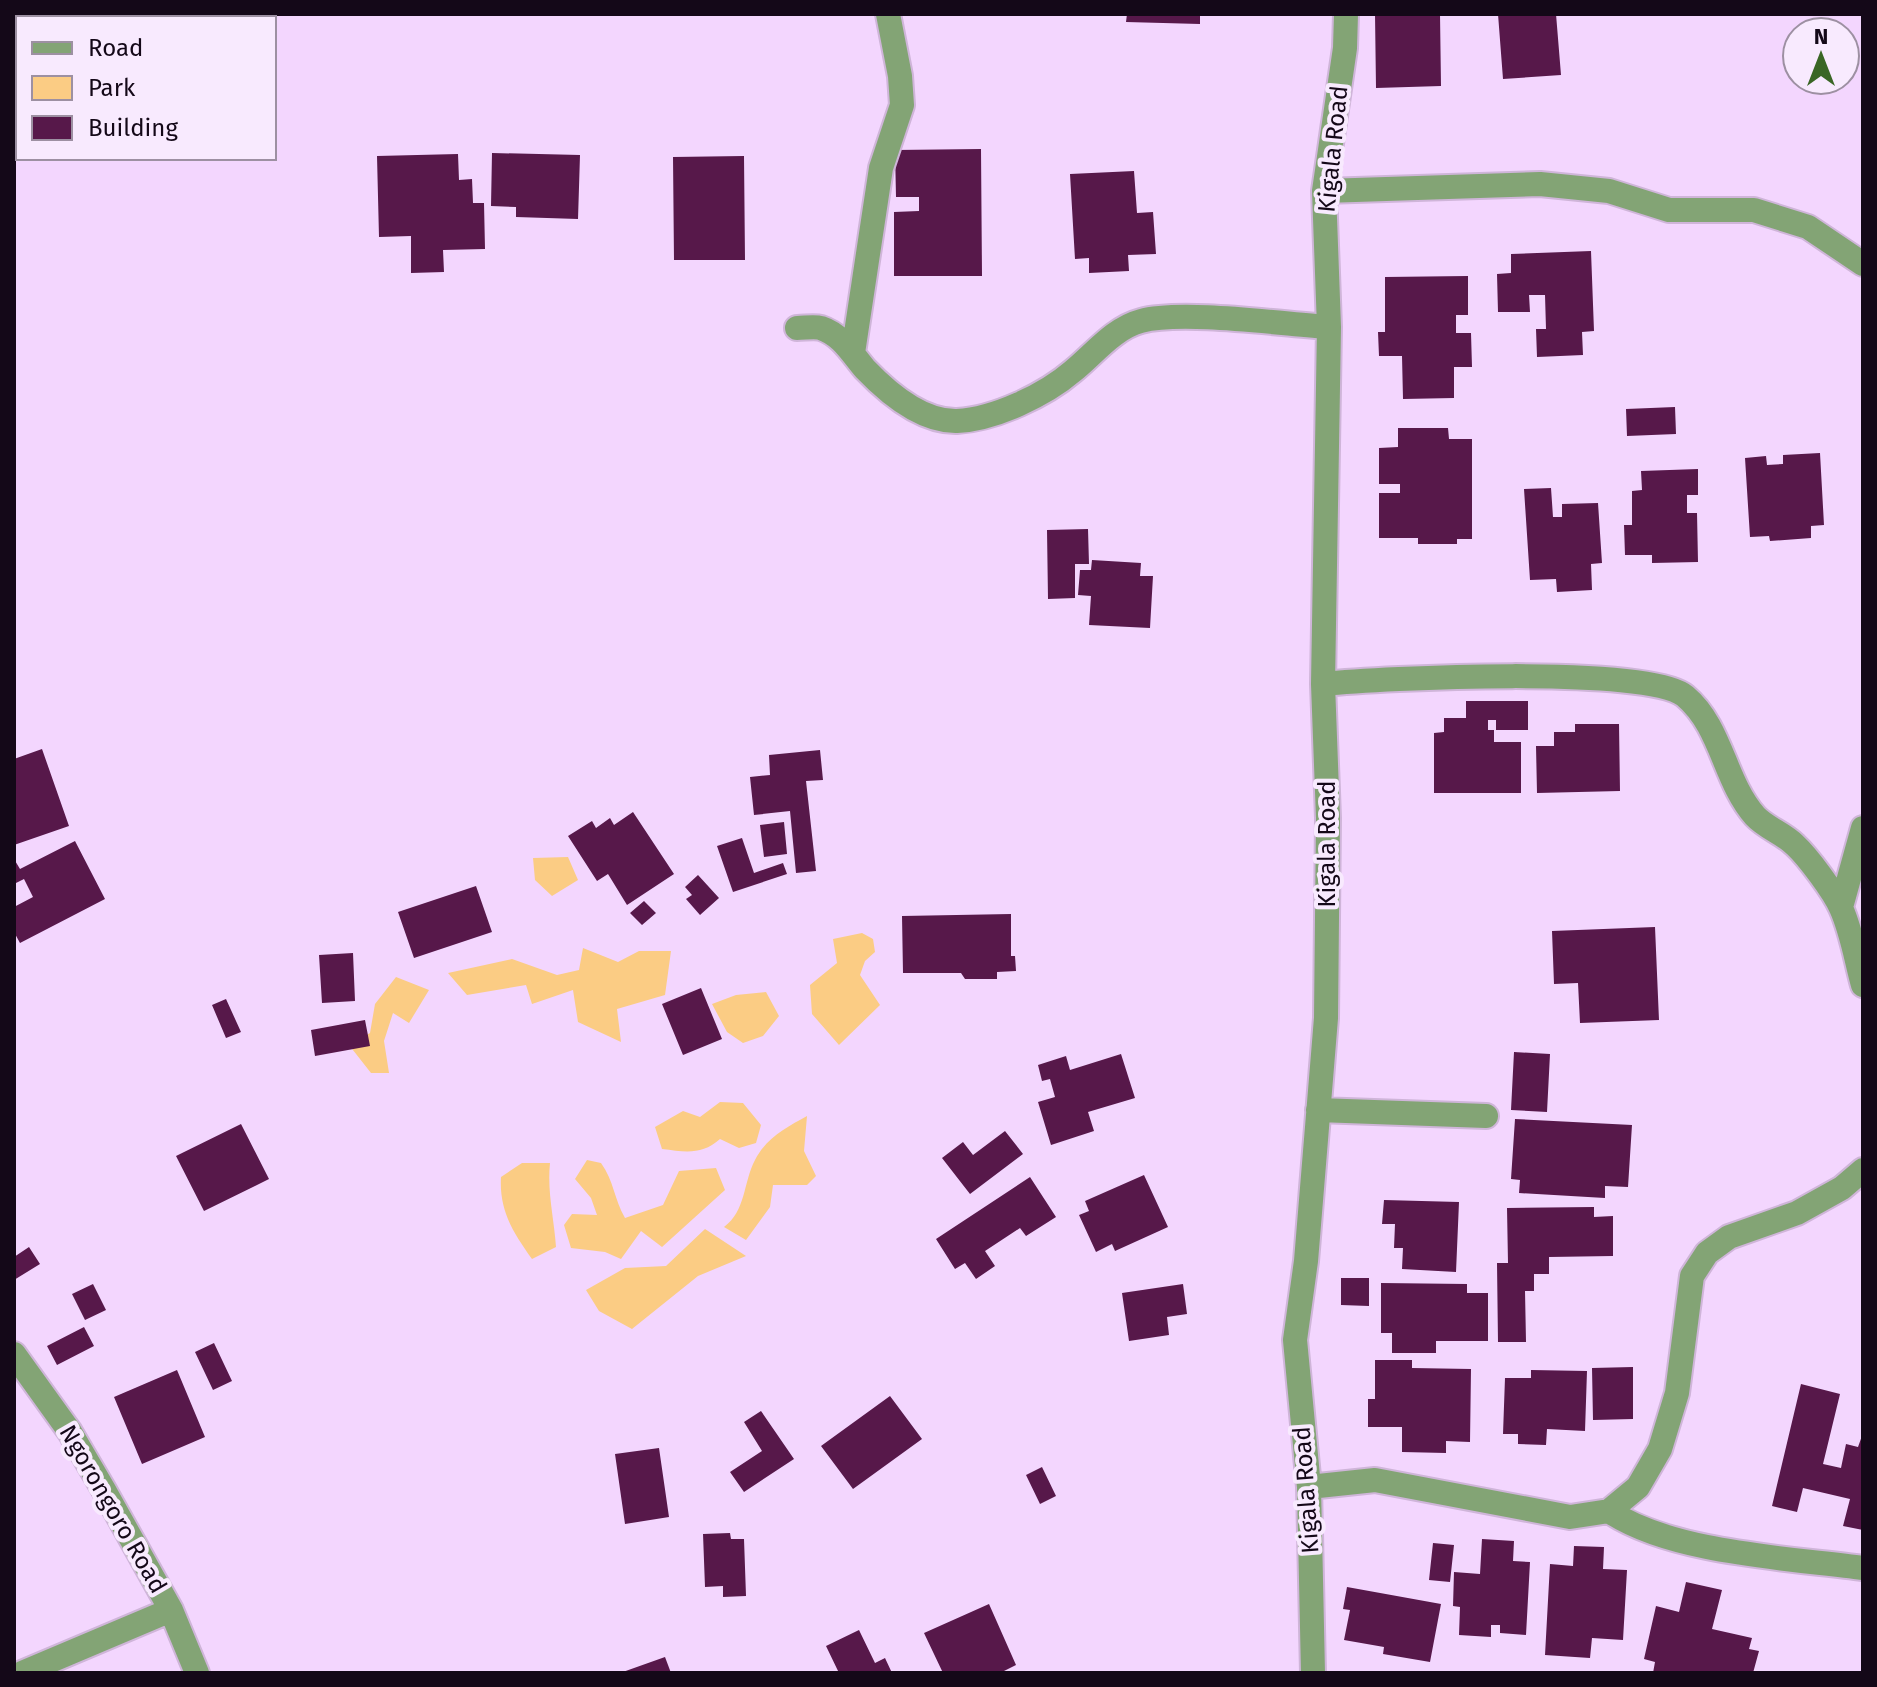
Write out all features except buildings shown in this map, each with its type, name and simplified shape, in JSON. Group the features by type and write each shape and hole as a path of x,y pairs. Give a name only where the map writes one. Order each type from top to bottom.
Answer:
{"street":[{"path":"52,16 76,14"},
{"path":"853,353 864,260 881,168 902,105 900,76 888,14"},
{"name":"Kigala Road","path":"1313,1673 1309,1487 1295,1340 1306,1261 1326,1018 1328,864 1323,684 1329,327 1324,191 1345,48 1346,14"},
{"path":"1324,191 1540,184 1609,191 1669,210 1754,210 1808,227 1863,264"},
{"path":"797,328 818,327 835,335 889,391 930,418 957,421 982,417 1020,402 1070,374 1112,336 1140,321 1182,318 1329,327"},
{"path":"1323,684 1401,676 1660,683 1685,695 1709,724 1735,787 1756,817 1795,845 1841,907 1863,985"},
{"path":"1841,907 1863,828"},
{"path":"1318,1110 1486,1116"},
{"path":"1309,1487 1375,1480 1570,1517 1609,1511 1638,1487 1660,1449 1677,1393 1692,1276 1707,1253 1729,1237 1797,1213 1842,1188 1863,1170"},
{"name":"Ngorongoro Road","path":"14,1354 70,1432 171,1610 197,1673"},
{"path":"1609,1511 1629,1524 1654,1533 1732,1550 1863,1568"},
{"path":"22,1673 171,1610"}],"green space":[{"path":"568,857 578,880 552,896 535,880 533,858"},
{"path":"862,933 873,939 875,952 865,961 860,975 880,1005 839,1045 812,1014 810,985 837,963 833,939"},
{"path":"583,948 618,962 639,951 671,951 665,995 617,1009 621,1042 578,1022 573,990 532,1004 526,985 467,995 448,973 512,959 557,975 579,970"},
{"path":"396,977 429,990 409,1023 393,1013 384,1041 389,1073 371,1073 349,1045 370,1033 375,1004"},
{"path":"766,992 779,1016 763,1036 743,1043 727,1032 712,1004 736,995"},
{"path":"720,1102 743,1103 761,1125 756,1143 739,1148 720,1139 700,1150 662,1149 655,1127 683,1111 700,1117"},
{"path":"807,1116 804,1151 816,1176 807,1185 773,1185 770,1207 746,1240 724,1227 736,1213 751,1169 765,1145"},
{"path":"587,1160 601,1163 625,1218 663,1205 679,1171 716,1168 725,1190 662,1247 641,1231 621,1259 605,1252 571,1248 564,1225 572,1214 597,1215 591,1198 575,1179"},
{"path":"522,1163 550,1163 556,1247 532,1259 509,1221 502,1200 501,1177"},
{"path":"705,1229 746,1256 698,1276 632,1329 599,1311 586,1290 625,1268 666,1266"}]}
